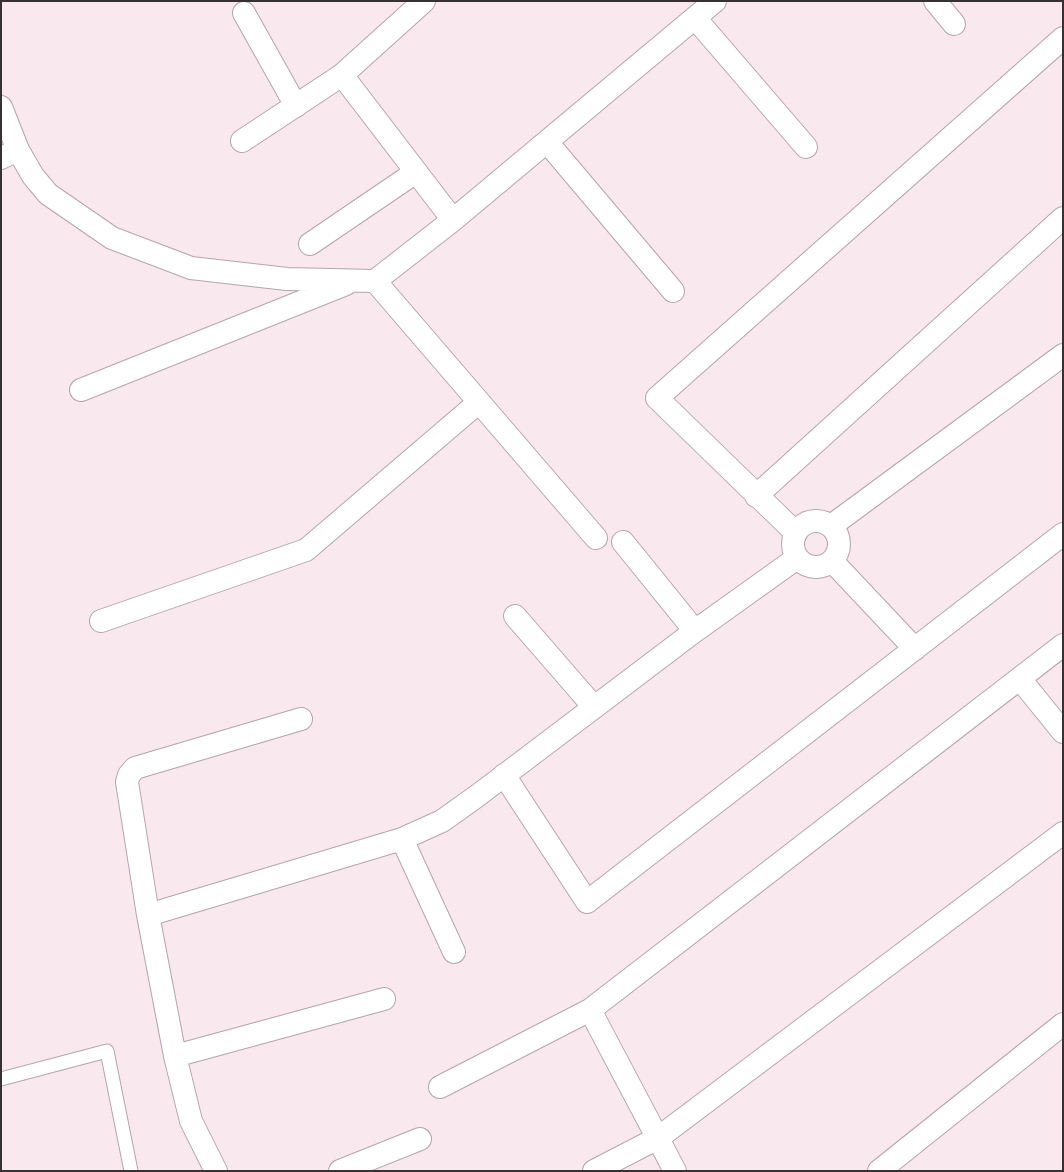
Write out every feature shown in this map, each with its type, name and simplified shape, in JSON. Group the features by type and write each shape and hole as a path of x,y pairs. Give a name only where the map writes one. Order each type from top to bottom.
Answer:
{"street":[{"path":"242,141 342,75 424,1"},
{"path":"82,390 364,281 453,220 715,1"},
{"path":"935,1 954,24"},
{"path":"244,13 296,106"},
{"path":"695,18 806,148"},
{"path":"796,533 756,496 657,398 1063,38"},
{"path":"342,75 453,220"},
{"path":"1,107 10,154 33,176 48,194 112,238 191,268 287,279 364,281 479,402 596,538"},
{"path":"547,142 673,291"},
{"path":"310,244 416,172"},
{"path":"756,496 1063,218"},
{"path":"831,526 1063,355"},
{"path":"101,621 306,550 479,402"},
{"path":"818,521 831,526 838,537 839,550 832,561 820,568 807,566 797,558 792,546 796,533 806,523 818,521"},
{"path":"504,775 587,902 1063,534"},
{"path":"623,542 695,631"},
{"path":"148,915 402,838 442,821 695,631 797,558"},
{"path":"832,561 915,649"},
{"path":"515,616 594,706"},
{"path":"440,1087 590,1010 1063,645"},
{"path":"1020,679 1063,732"},
{"path":"216,1171 191,1121 175,1056 148,915 127,782 128,775 135,768 301,719"},
{"path":"594,1171 658,1138 1063,832"},
{"path":"402,838 454,952"},
{"path":"175,1056 384,999"},
{"path":"590,1010 676,1171"},
{"path":"879,1171 1063,1024"},
{"path":"340,1171 420,1138"}],"lane":[{"path":"1,1079 107,1051 131,1171"}]}
